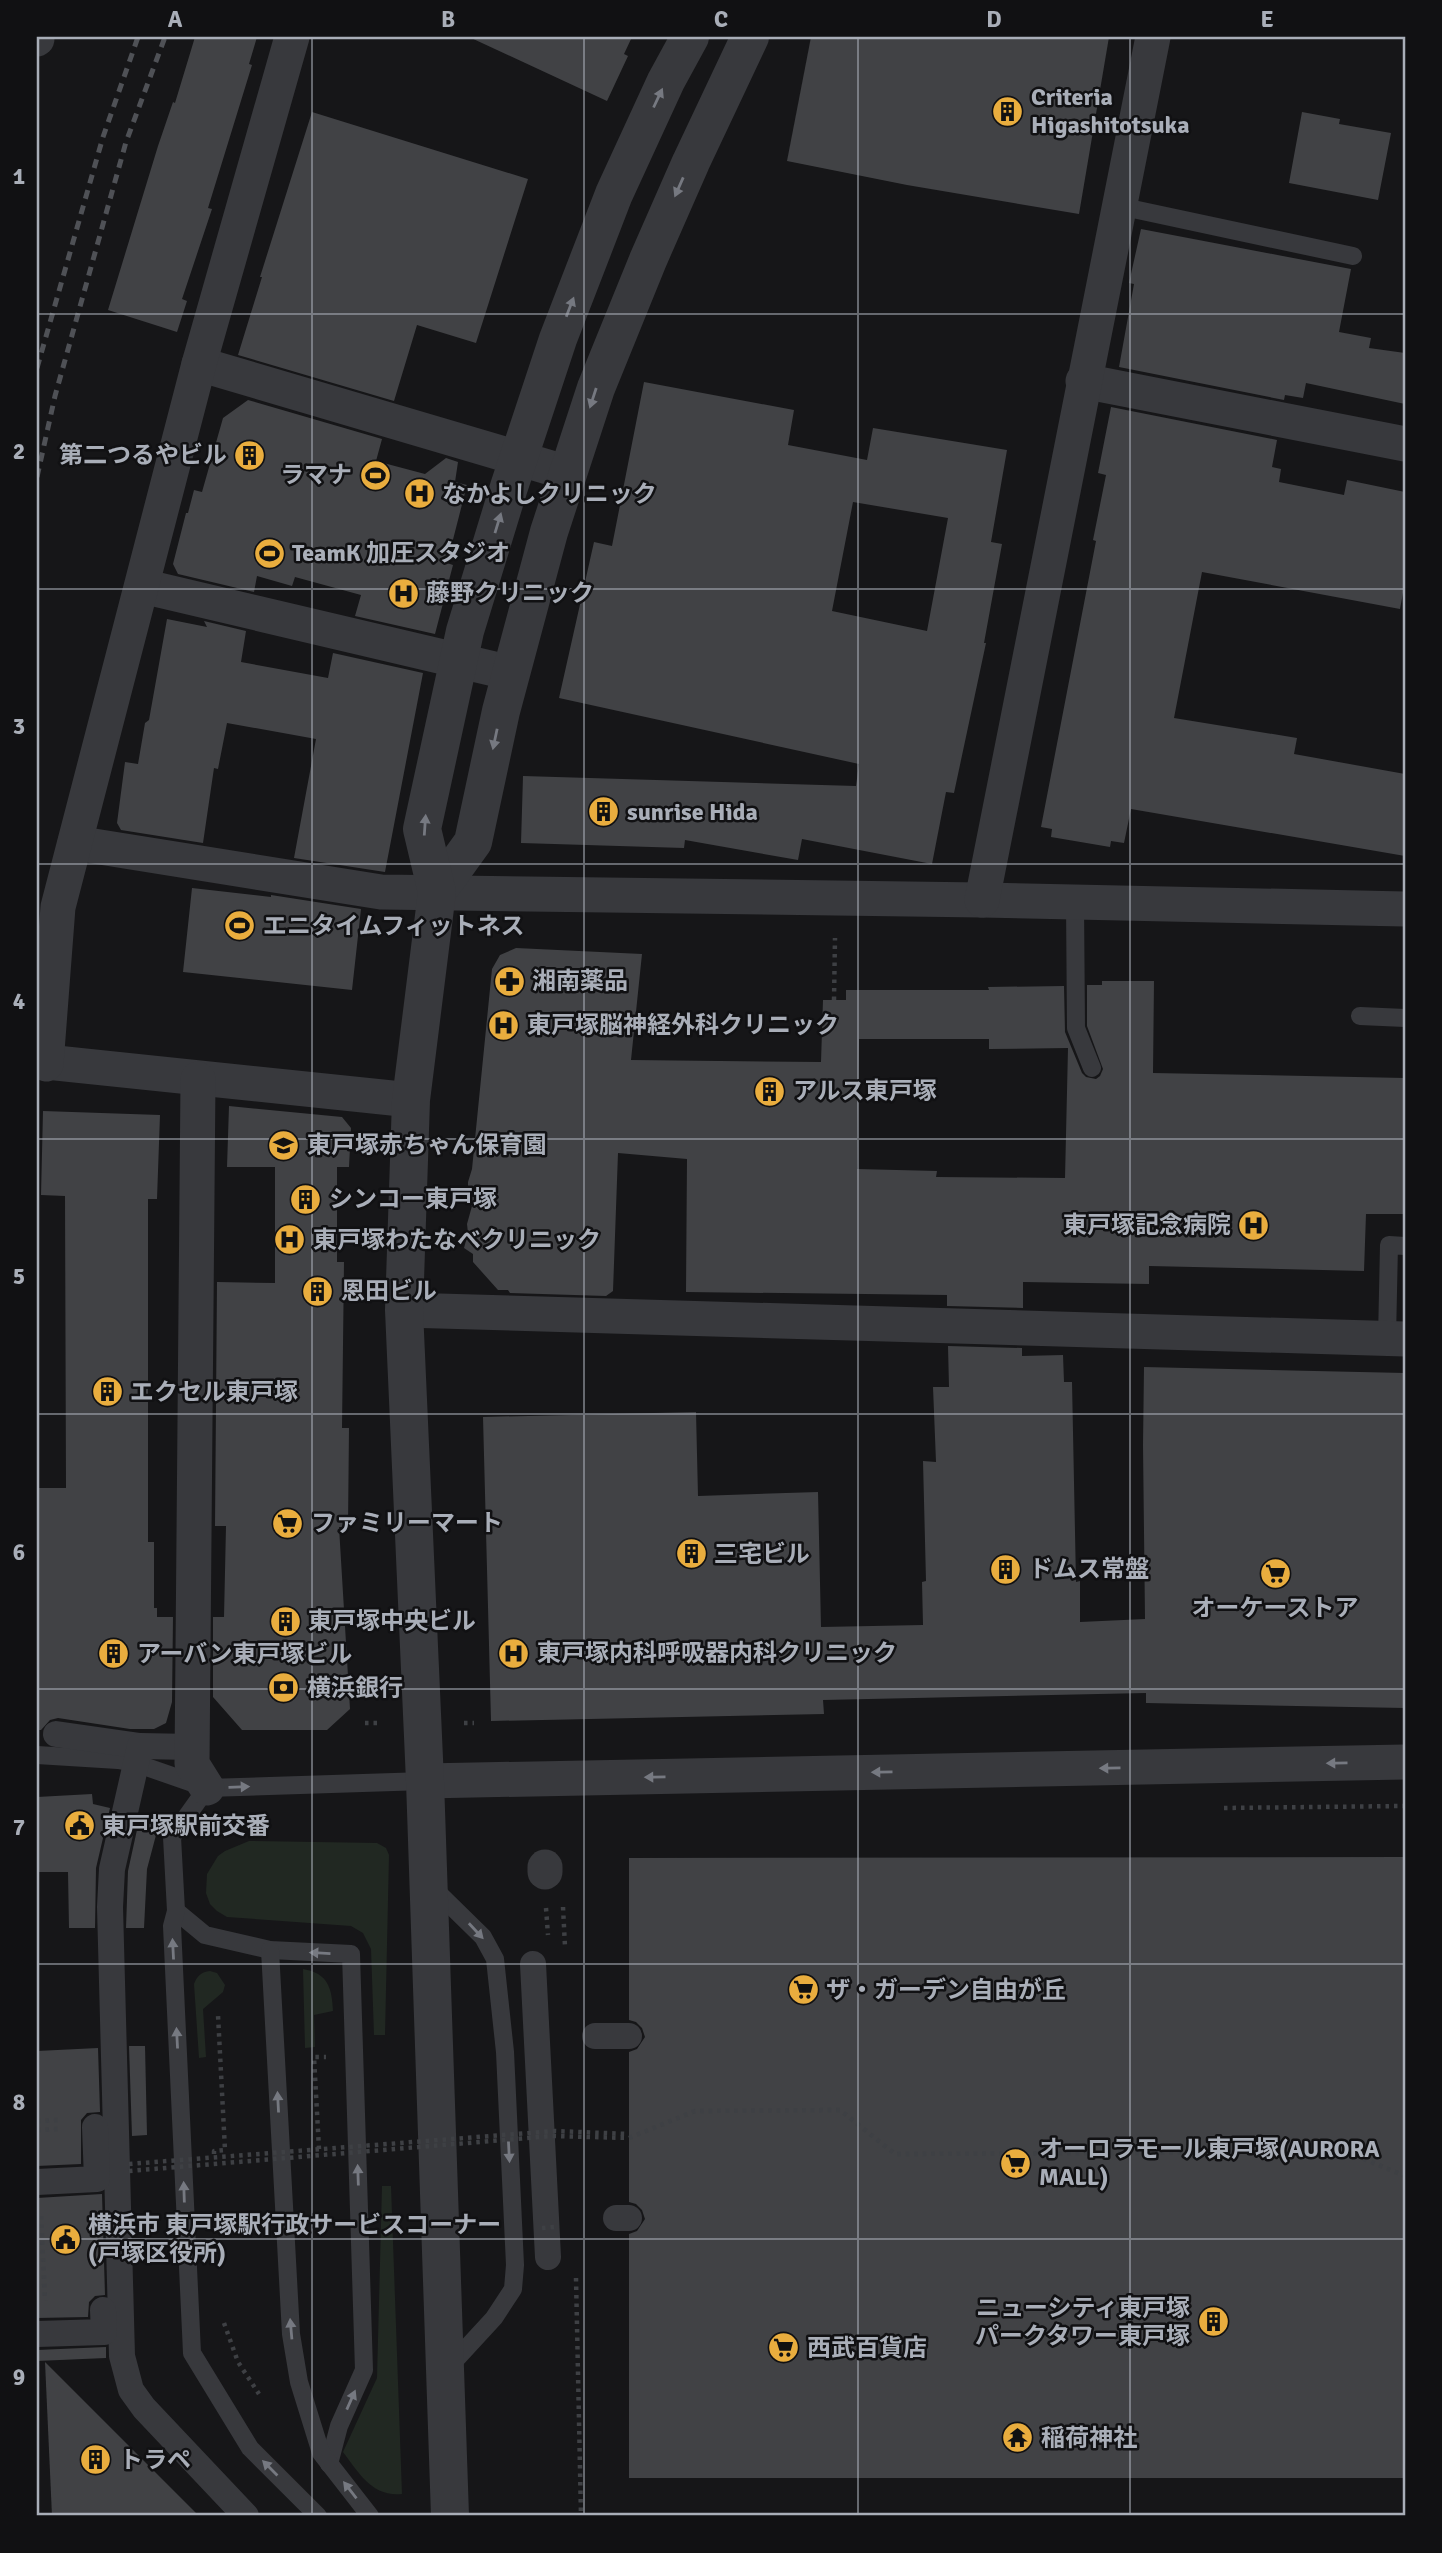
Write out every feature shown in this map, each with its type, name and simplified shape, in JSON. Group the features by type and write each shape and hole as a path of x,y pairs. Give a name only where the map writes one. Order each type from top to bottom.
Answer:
{"street":[{"path":"292,37 199,364 58,907 41,1063 411,1100"},
{"path":"450,2516 425,1781 404,1310 411,1100 437,892 422,829 459,659 518,459 558,338 614,194 666,81 690,37"},
{"path":"437,892 473,842 511,673 549,532 596,388 648,260 750,37"},
{"path":"982,900 1153,37"},
{"path":"199,364 568,473"},
{"path":"1083,381 1405,444"},
{"path":"142,586 511,673"},
{"path":"75,844 381,892 1405,909"},
{"path":"198,1079 192,1764 207,1788"},
{"path":"404,1310 1396,1339"},
{"path":"56,1734 137,1755 192,1747"},
{"path":"137,1755 112,1869 102,2121 122,2356 131,2390 144,2408 246,2516"},
{"path":"425,1781 1405,1762"},
{"path":"533,1964 548,2257"},
{"path":"595,2036 629,2036"},
{"path":"38,2185 106,2179"},
{"path":"43,2327 97,2317"}],"lane":[{"path":"1119,206 1353,256"},
{"path":"1075,902 1076,1028 1092,1068"},
{"path":"1360,1016 1405,1018"},
{"path":"1396,1339 1389,1245 1405,1245"},
{"path":"37,1755 118,1760 137,1755 207,1788 425,1781"},
{"path":"207,1788 172,1837 176,1911 172,1926 192,2353 250,2448 318,2516"},
{"path":"428,1883 483,1937 495,1959 505,2052 515,2265 513,2290 494,2318 445,2371"},
{"path":"176,1911 205,1935 270,1950 351,1954 364,2370 339,2426 329,2464"},
{"path":"270,1950 291,2334 299,2382 321,2453 370,2516"}],"path":[{"path":"834,1000 835,898"},
{"path":"215,2165 214,2151 225,2150 218,2015"},
{"path":"319,2149 314,2057 331,2056"},
{"path":"106,2179 552,2136 629,2136 695,2111 840,2110 895,2154 1347,2152 1404,2176"},
{"path":"106,2179 319,2149 555,2132 629,2136"},
{"path":"38,2185 43,2327"},
{"path":"217,2206 218,2233"},
{"path":"186,2221 284,2218"},
{"path":"542,2228 554,2227"},
{"path":"576,2272 581,2516"},
{"path":"222,2313 224,2327 238,2362 259,2394"}],"shaded area":[{"path":"249,1841 377,1843 386,1848 389,1855 385,2035 374,2035 371,1949 363,1933 351,1926 227,1917 210,1904 206,1893 207,1874 218,1856"},
{"path":"303,1969 318,1974 327,1983 333,2011 314,2015 315,2047 305,2048"},
{"path":"210,1971 217,1973 225,1985 223,1992 203,2009 206,2057 199,2058 194,1984 200,1975"},
{"path":"382,2186 391,2186 402,2494 382,2492 374,2488 343,2452 377,2378"}],"building":[{"path":"195,37 257,37 249,64 252,65 208,208 212,209 182,299 187,301 177,332 108,310 158,146 173,102 175,103"},
{"path":"469,37 632,37 624,54 628,56 607,101"},
{"name":"Criteria Higashitotsuka","path":"811,37 1109,37 1079,214 907,185 787,161"},
{"path":"312,112 528,179 476,343 417,325 394,401 238,355"},
{"path":"1302,112 1340,119 1339,124 1391,133 1378,200 1289,183"},
{"path":"1141,229 1351,269 1339,332 1371,338 1369,348 1405,353 1405,404 1306,383 1303,398 1285,395 1284,400 1119,367 1134,284 1129,283"},
{"path":"644,382 794,410 788,445 867,460 873,428 1007,450 991,542 1002,544 986,643 954,793 946,792 932,864 802,839 798,860 685,840 684,848 521,843 523,776 856,786 859,764 559,698 594,542 612,546","holes":["853,502 948,518 927,631 832,611"]},
{"path":"248,400 382,439 376,461 425,474 446,458 458,462 455,482 467,485 447,563 453,565 435,634 355,616 361,595 295,577 292,586 257,576 254,592 178,574 173,564 194,490 202,492 223,418"},
{"path":"1111,407 1277,440 1272,467 1281,469 1279,482 1344,495 1347,480 1405,492 1405,582 1400,609 1202,572 1174,718 1297,738 1294,754 1405,774 1405,856 1131,809 1124,843 1111,841 1110,847 1051,837 1052,829 1041,827 1096,541 1093,540 1106,475 1098,473"},
{"path":"167,619 207,627 204,621 246,631 241,662 328,678 333,653 423,673 385,872 294,858 316,739 227,723 218,769 214,768 203,843 121,830 117,823 125,762 138,764 145,723 149,720"},
{"path":"192,888 271,895 361,909 352,990 183,972"},
{"path":"516,948 642,954 631,1060 821,1062 823,1000 846,1000 846,990 989,990 988,987 1064,986 1065,1032 1082,1073 1086,1077 1096,1079 1103,1069 1087,1026 1087,985 1102,985 1102,981 1154,981 1153,1073 1405,1078 1405,1214 1366,1214 1364,1271 1149,1266 1149,1284 1023,1282 1023,1308 947,1306 947,1295 686,1292 687,1159 618,1153 613,1291 606,1296 510,1293 508,1290 498,1290 473,1262 473,1254 464,1248 472,1206 468,1200 468,1182 472,1169 492,969 500,955","holes":["859,1039 989,1039 989,1049 1068,1048 1065,1178 936,1177 937,1171 857,1169"]},
{"path":"229,1106 342,1117 351,1128 349,1167 337,1167 337,1262 344,1262 342,1428 349,1428 348,1527 339,1527 350,1709 327,1730 242,1730 213,1697 213,1617 224,1617 226,1526 215,1526 217,1282 275,1283 275,1167 227,1167"},
{"path":"43,1111 160,1115 157,1199 148,1199 148,1542 154,1542 154,1608 157,1608 157,1617 173,1617 172,1702 166,1723 154,1729 130,1729 58,1718 50,1720 41,1730 37,1730 37,1488 66,1488 65,1196 41,1195"},
{"path":"948,1346 1022,1348 1022,1356 1063,1355 1064,1382 1072,1382 1076,1582 1080,1581 1080,1622 1145,1619 1144,1367 1405,1373 1405,1708 1146,1703 1146,1693 823,1700 824,1714 491,1721 483,1417 696,1412 698,1496 818,1492 821,1627 923,1625 922,1582 926,1581 923,1461 936,1462 933,1387 949,1387"},
{"path":"92,1794 93,1804 110,1808 96,1868 95,1928 69,1928 68,1872 37,1872 37,1797"},
{"path":"140,1816 160,1820 147,1869 144,1928 126,1928 128,1871"},
{"name":"オーロラモール東戸塚(AURORA MALL)","path":"1403,1857 1403,2478 629,2478 629,2234 637,2231 645,2219 642,2210 629,2202 629,2052 637,2049 645,2037 642,2028 629,2020 629,1858"},
{"path":"129,2046 145,2046 147,2135 132,2136"},
{"path":"98,2048 100,2112 87,2113 81,2120 81,2164 37,2166 37,2051"},
{"path":"102,2194 105,2295 95,2296 89,2302 88,2317 37,2318 37,2198"},
{"path":"106,2347 106,2358 37,2361 37,2350"},
{"name":"トラペ","path":"45,2362 199,2516 52,2516"}],"railway":[{"path":"37,368 103,137 138,37"},
{"path":"37,477 55,396 126,142 165,37"}],"place":[{"name":"Criteria Higashitotsuka","path":"1008,111"},
{"name":"第二つるやビル","path":"250,455"},
{"name":"ラマナ","path":"375,475"},
{"name":"なかよしクリニック","path":"419,494"},
{"name":"TeamK 加圧スタジオ","path":"269,553"},
{"name":"藤野クリニック","path":"403,593"},
{"name":"sunrise Hida","path":"604,812"},
{"name":"エニタイムフィットネス","path":"240,926"},
{"name":"湘南薬品","path":"509,981"},
{"name":"東戸塚脳神経外科クリニック","path":"504,1025"},
{"name":"アルス東戸塚","path":"770,1091"},
{"name":"東戸塚赤ちゃん保育園","path":"284,1145"},
{"name":"シンコー東戸塚","path":"306,1199"},
{"name":"東戸塚記念病院","path":"1254,1225"},
{"name":"東戸塚わたなべクリニック","path":"290,1240"},
{"name":"恩田ビル","path":"318,1291"},
{"name":"エクセル東戸塚","path":"107,1392"},
{"name":"ファミリーマート","path":"288,1523"},
{"name":"三宅ビル","path":"691,1554"},
{"name":"ドムス常盤","path":"1006,1569"},
{"name":"オーケーストア","path":"1275,1574"},
{"name":"東戸塚中央ビル","path":"285,1621"},
{"name":"東戸塚内科呼吸器内科クリニック","path":"514,1653"},
{"name":"アーバン東戸塚ビル","path":"114,1654"},
{"name":"横浜銀行","path":"284,1688"},
{"name":"東戸塚駅前交番","path":"79,1826"},
{"name":"ザ・ガーデン自由が丘","path":"803,1990"},
{"name":"オーロラモール東戸塚(AURORA MALL)","path":"1016,2163"},
{"name":"横浜市 東戸塚駅行政サービスコーナー (戸塚区役所)","path":"65,2239"},
{"name":"ニューシティ東戸塚 パークタワー東戸塚","path":"1213,2322"},
{"name":"西武百貨店","path":"784,2348"},
{"name":"稲荷神社","path":"1018,2438"},
{"name":"トラペ","path":"96,2460"}]}
